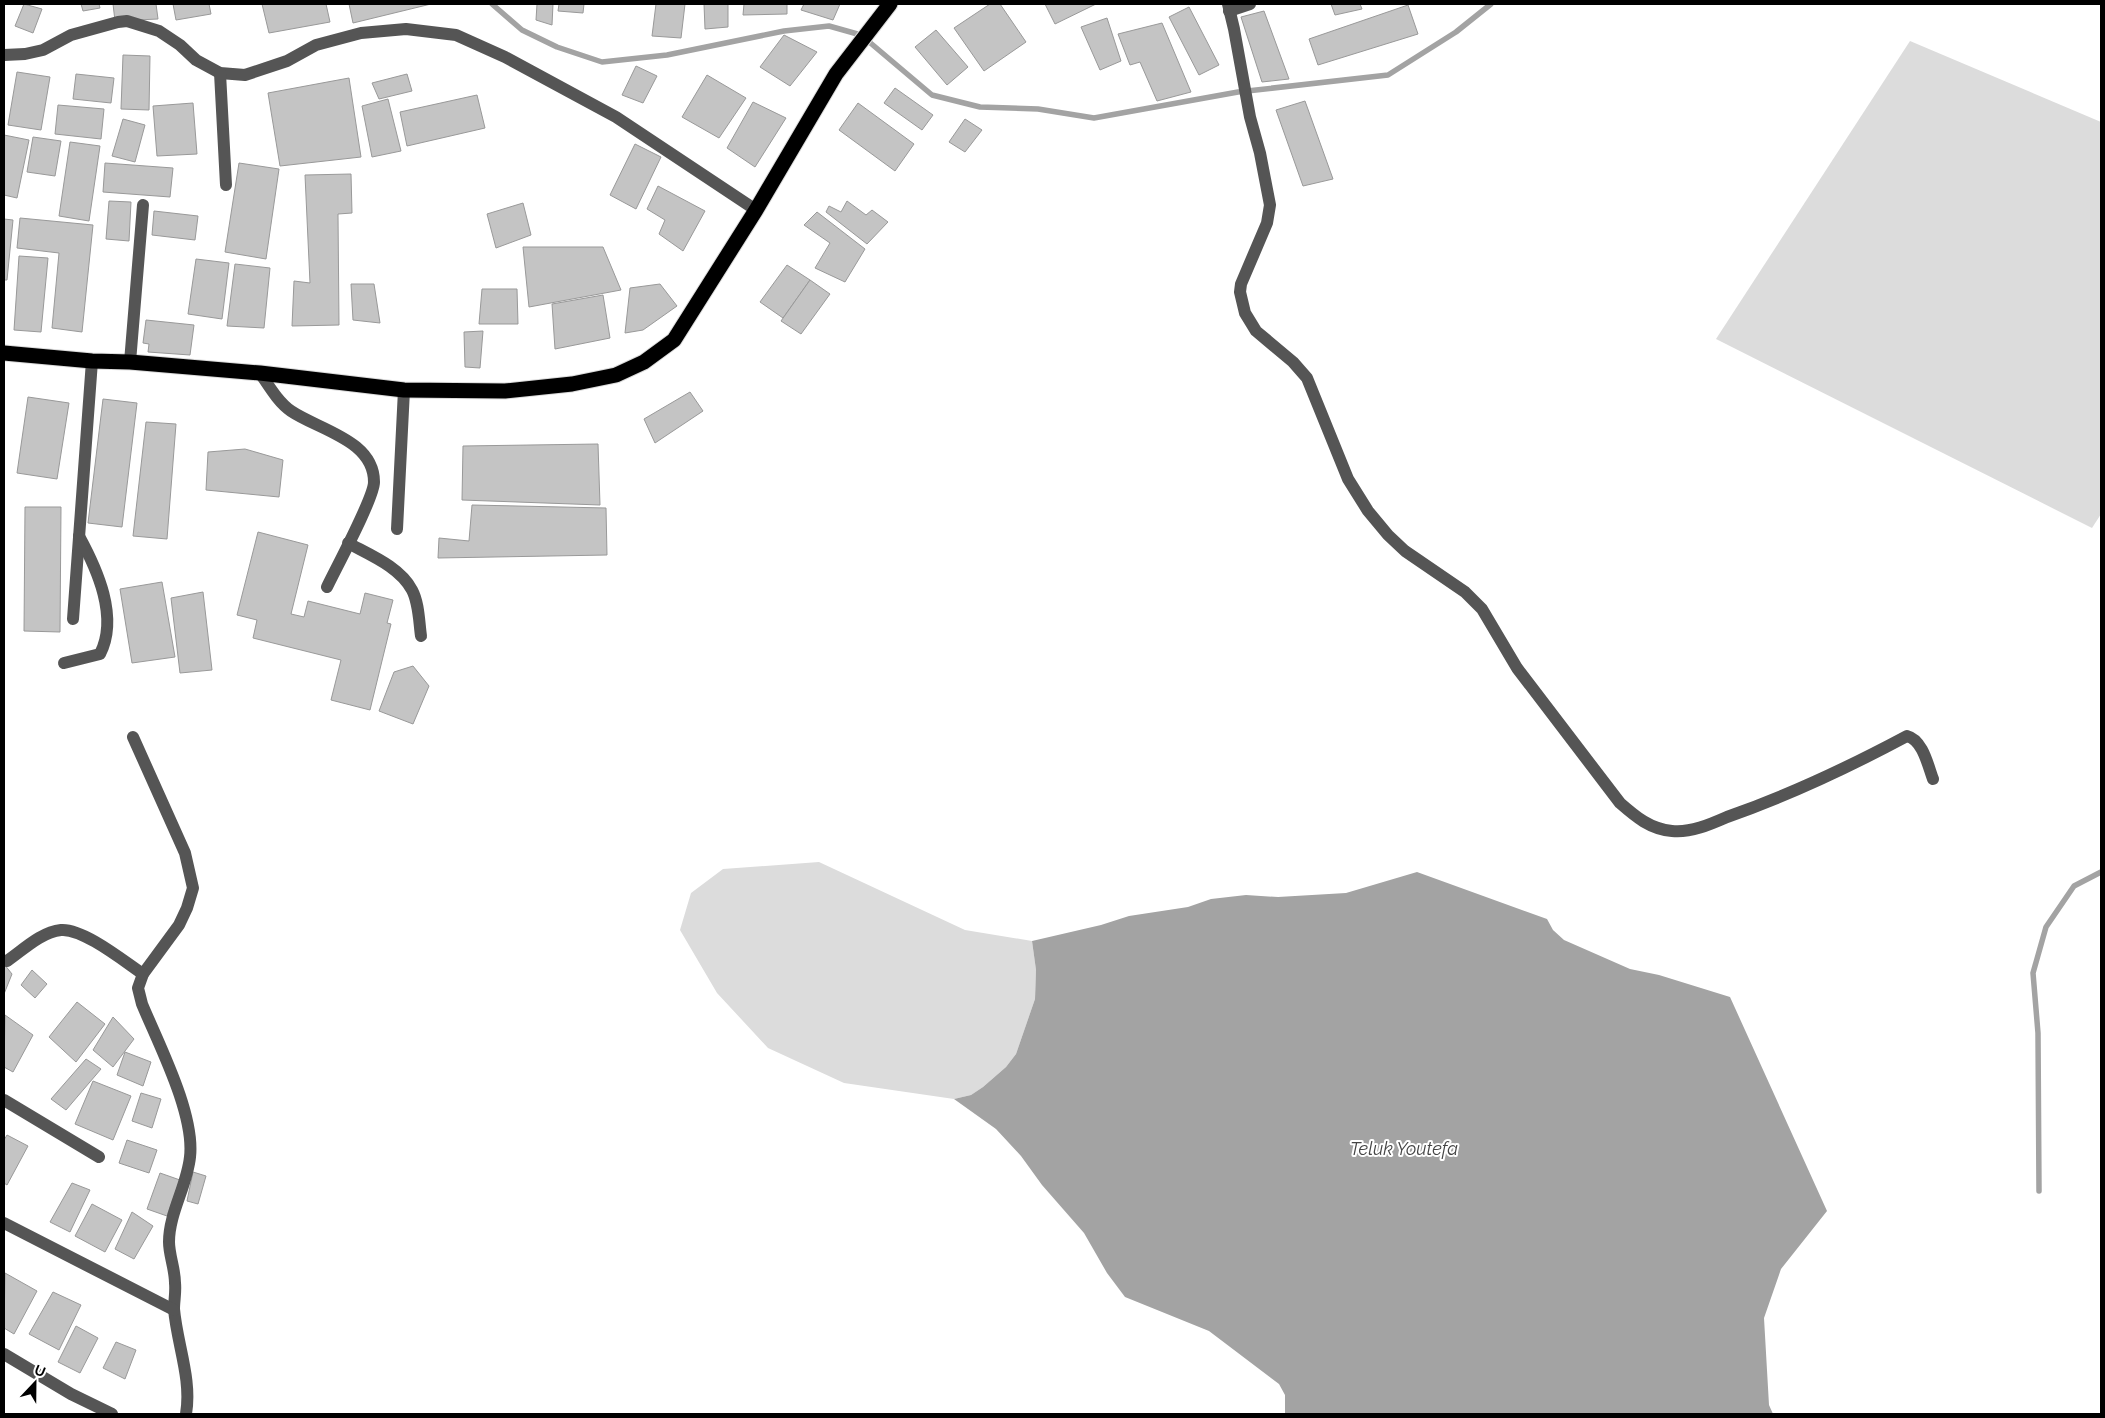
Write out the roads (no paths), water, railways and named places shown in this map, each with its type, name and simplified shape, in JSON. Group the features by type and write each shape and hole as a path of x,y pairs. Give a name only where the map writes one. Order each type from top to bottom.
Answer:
{"highway":[{"path":"4,353 260,372 404,390 505,391 572,384 616,375 644,362 674,340 756,210 836,74 890,4"}],"street":[{"path":"1250,4 1229,7 1250,117 1260,153 1270,206 1267,223 1241,284 1240,292 1245,313 1256,331 1293,362 1307,378 1348,479 1368,511 1388,535 1406,551 1465,592 1482,609 1517,668 1620,803 1641,821 1654,828 1674,832 1698,828 1752,808 1851,766 1907,736 1913,737 1921,748 1933,779"},
{"path":"4,56 43,50 71,35 127,21 159,31 180,45 196,60 220,73 245,75 287,61 316,45 361,33 406,29 456,35 505,57 616,117 756,210"},
{"path":"220,73 226,185"},
{"path":"130,362 143,205"},
{"path":"73,619 92,361"},
{"path":"260,372 279,401 292,411 349,441 362,452 371,467 374,483 369,500 327,587"},
{"path":"397,529 404,390"},
{"path":"64,662 100,654 105,644 106,613 103,596 91,558 79,536"},
{"path":"348,543 384,563 402,576 413,592 421,636"},
{"path":"133,737 185,853 193,888 179,925 143,974 138,988 142,1004 183,1103 189,1127 190,1157 171,1225 169,1242 175,1282 174,1310 182,1352 187,1404 186,1414"},
{"path":"7,961 40,938 62,930 86,935 143,974"},
{"path":"4,1100 99,1157"},
{"path":"4,1223 174,1310"},
{"path":"4,1354 71,1394 112,1414"}],"water":[{"name":"Teluk Youtefa","path":"1417,872 1547,919 1553,930 1564,940 1630,969 1659,975 1730,997 1827,1211 1781,1269 1764,1318 1769,1405 1773,1414 1285,1414 1285,1395 1279,1384 1209,1331 1125,1297 1107,1273 1084,1233 1042,1185 1021,1156 996,1129 954,1099 971,1095 983,1087 1006,1067 1016,1054 1035,999 1036,970 1032,941 1101,925 1129,916 1188,907 1211,899 1246,895 1278,897 1346,893"}],"waterway":[{"path":"492,4 522,30 557,47 602,62 667,55 784,31 829,26 861,35 932,95 980,107 1038,109 1094,118 1238,92 1388,75 1456,32 1491,4"},
{"path":"2039,1191 2038,1033 2033,973 2046,927 2074,886 2101,872"}]}
